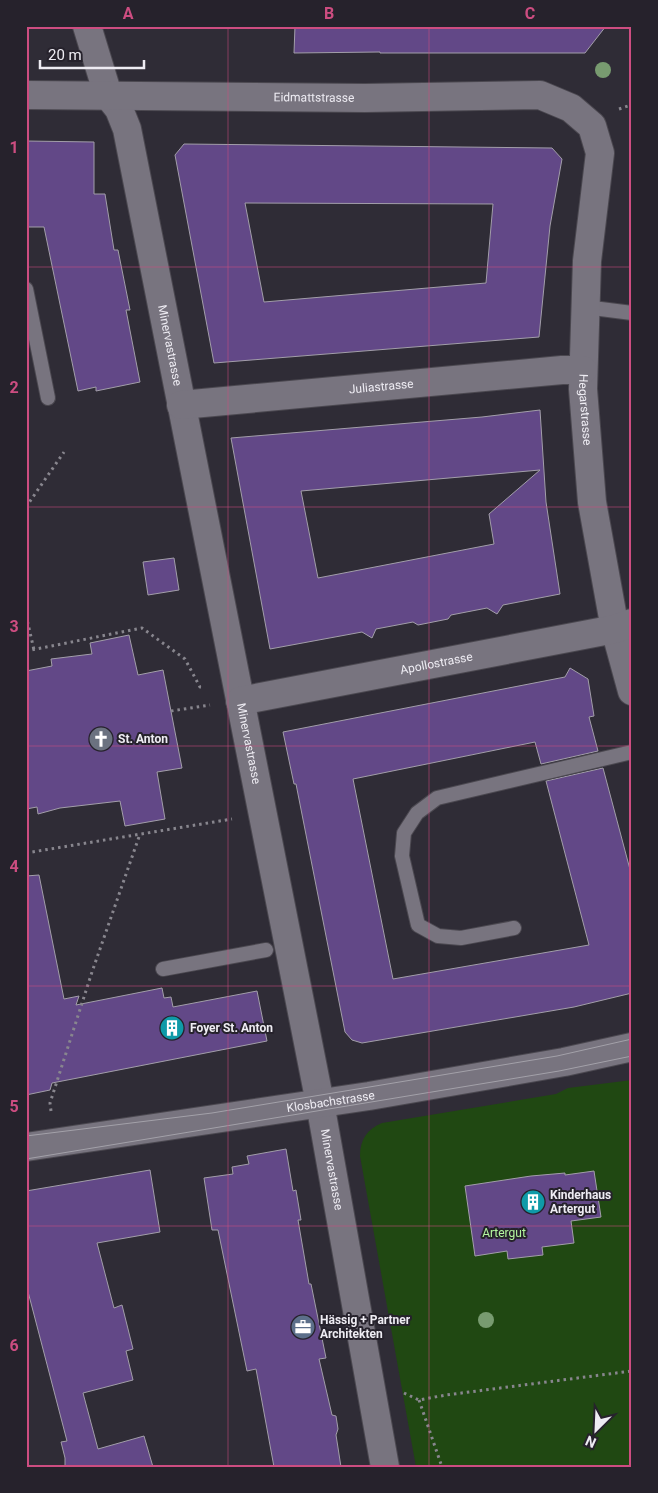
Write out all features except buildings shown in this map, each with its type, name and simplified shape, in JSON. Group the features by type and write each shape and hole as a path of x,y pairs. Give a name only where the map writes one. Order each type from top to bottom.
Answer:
{"street":[{"name":"Minervastrasse","path":"86,26 108,95 119,109 127,129 320,1104 385,1467"},
{"name":"Eidmattstrasse","path":"26,95 364,98 540,95 571,108 592,126"},
{"name":"Hegarstrasse","path":"592,126 600,153 587,260 583,370 592,502 623,626 632,691"},
{"name":"Juliastrasse","path":"181,405 562,370 583,370"},
{"name":"Apollostrasse","path":"240,701 623,626"},
{"name":"Klosbachstrasse","path":"26,1147 320,1104 564,1062 632,1048"}],"lane":[{"path":"26,289 48,398"},
{"path":"585,307 632,312"},
{"path":"514,928 461,938 438,936 418,925 402,856 404,833 417,812 437,798 632,752"},
{"path":"163,969 266,950"}],"path":[{"path":"26,507 64,452"},
{"path":"26,615 34,650"},
{"path":"26,651 142,628 184,659 200,688 207,686"},
{"path":"171,711 199,707"},
{"path":"26,853 240,817"},
{"path":"50,1103 92,972 140,834"},
{"path":"396,1392 419,1400 632,1370"},
{"path":"419,1400 442,1467"}],"green space":[{"name":"Artergut","path":"632,1080 632,1467 416,1467 360,1156 361,1145 365,1136 372,1128 382,1123 556,1094 568,1088"}],"tram line":[{"path":"26,1136 212,1113 557,1056 632,1039"},
{"path":"26,1159 559,1071 632,1056"}],"place":[{"name":"St. Anton","path":"101,739"},
{"name":"Foyer St. Anton","path":"172,1028"},
{"name":"Kinderhaus Artergut","path":"533,1202"},
{"name":"Hässig + Partner Architekten","path":"303,1327"}]}
